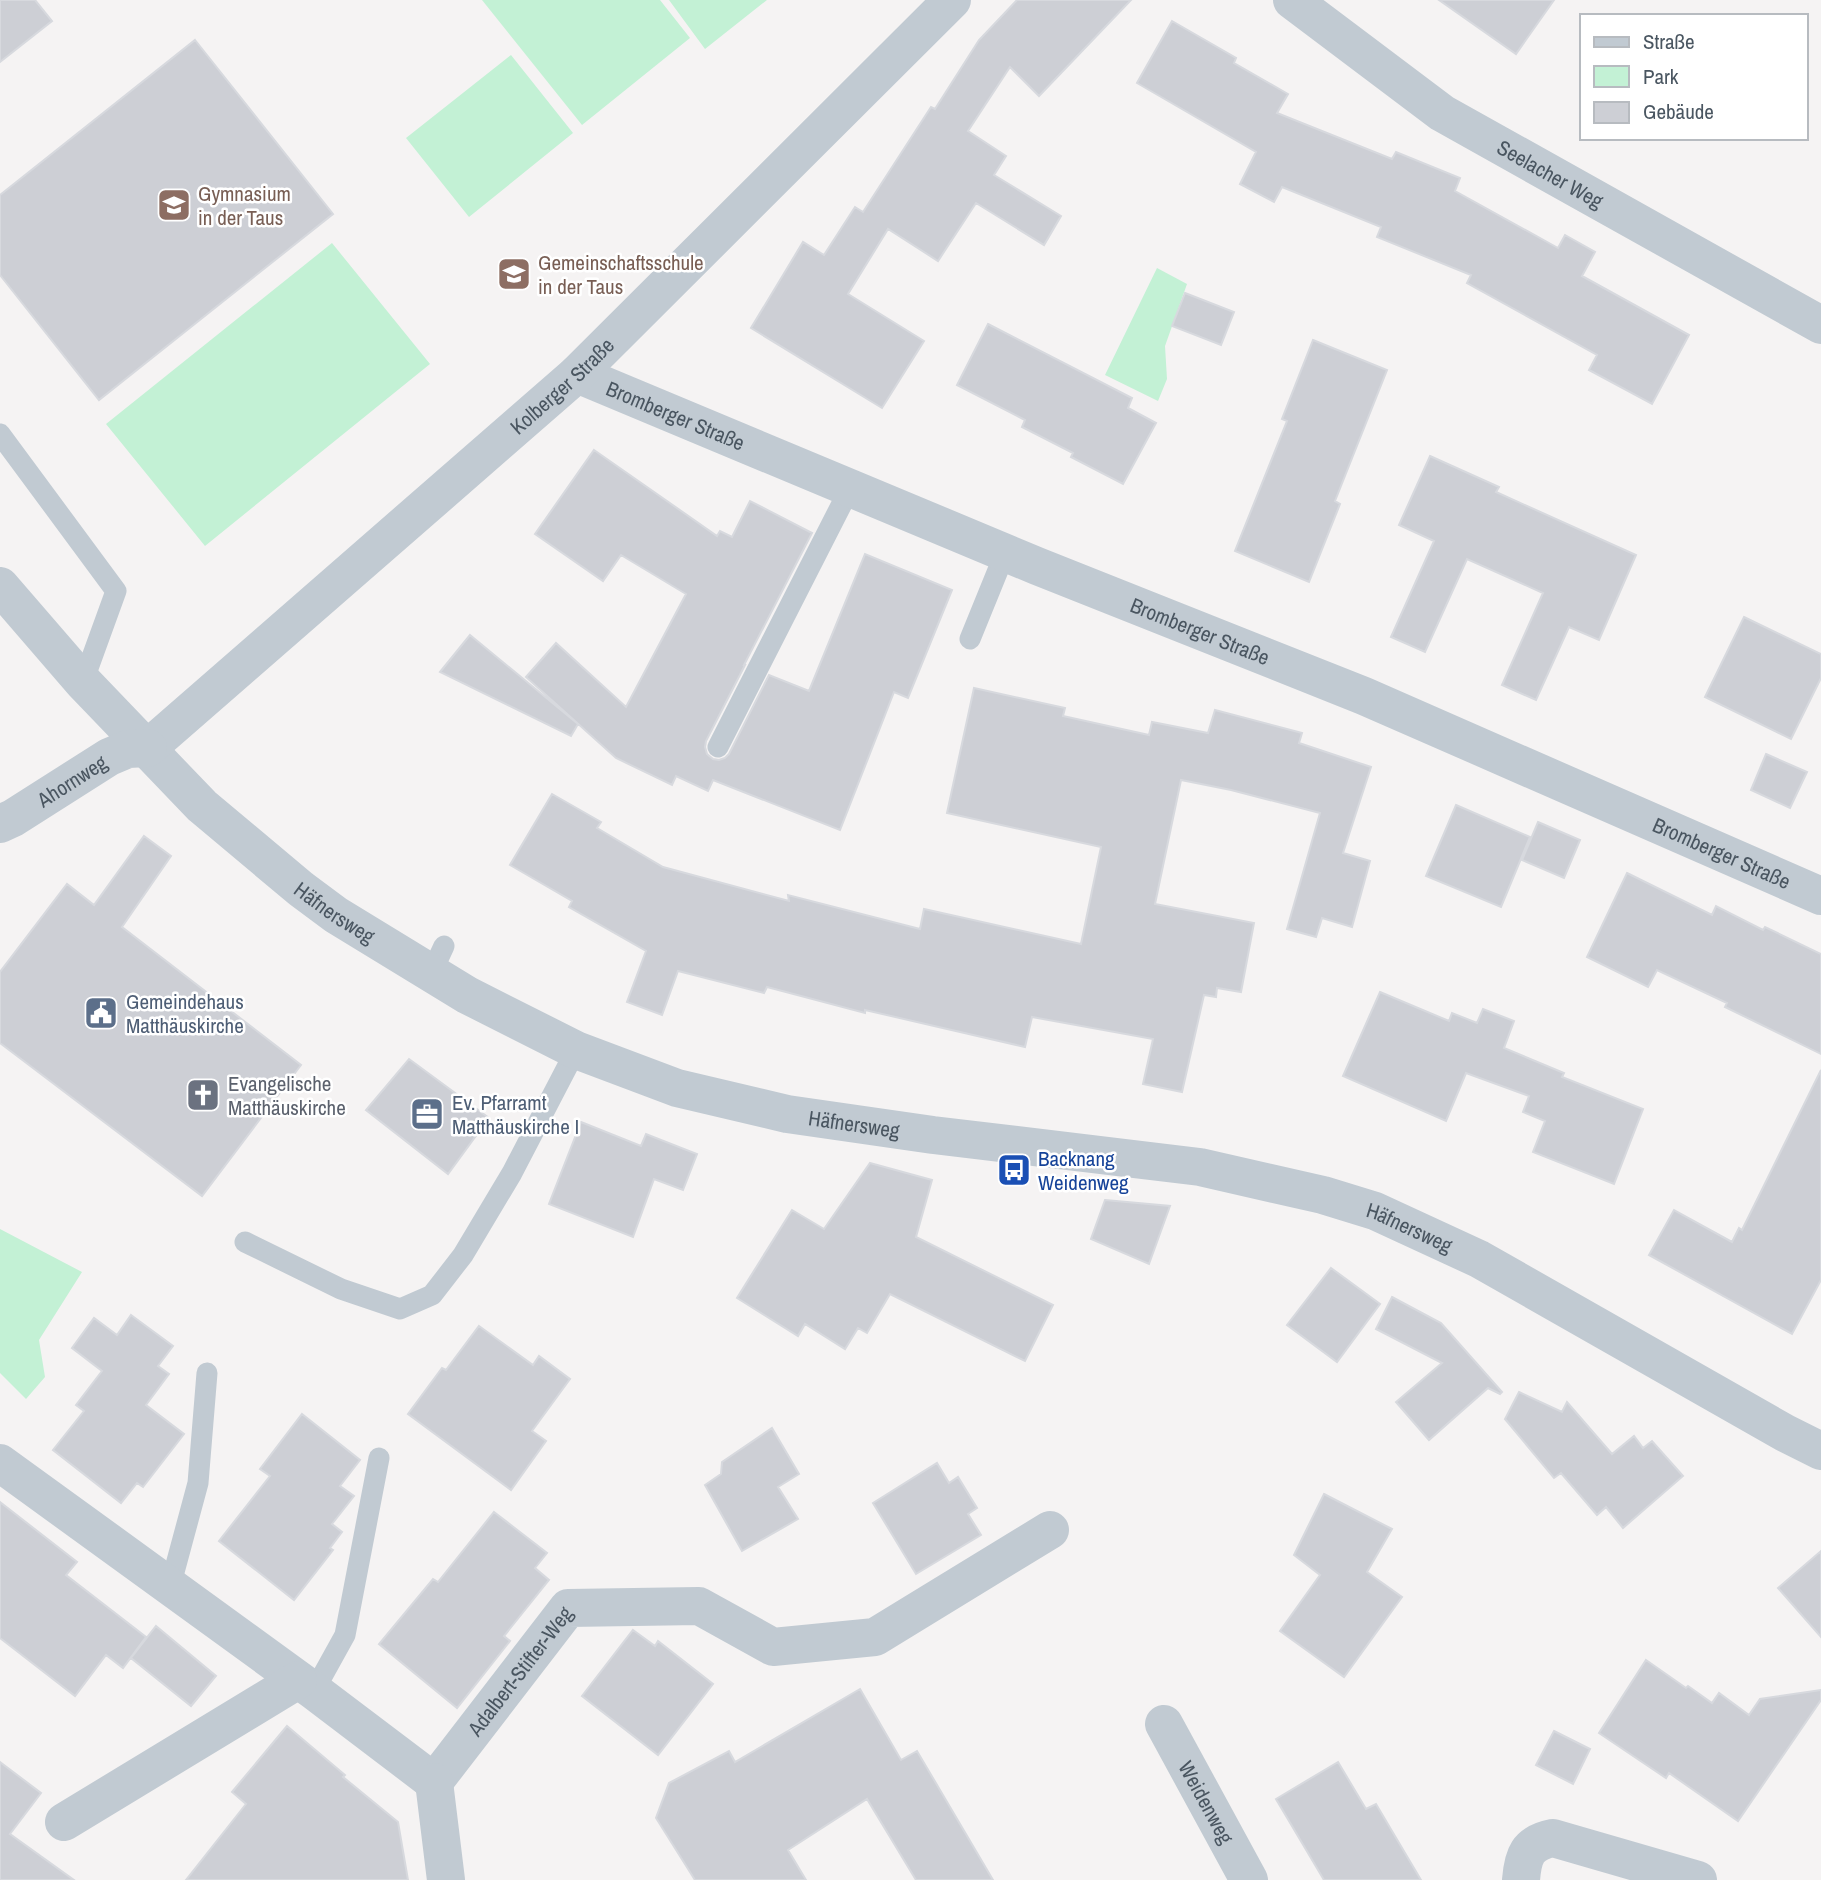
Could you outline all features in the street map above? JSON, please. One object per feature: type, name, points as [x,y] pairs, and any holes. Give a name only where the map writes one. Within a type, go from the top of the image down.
[{"type":"street","name":"Kolberger Straße","points":[[148,748],[577,374],[953,0]]},
{"type":"street","name":"Seelacher Weg","points":[[1292,0],[1442,113],[1821,325]]},
{"type":"street","name":"Bromberger Straße","points":[[577,374],[1005,553],[1364,696],[1821,896]]},
{"type":"street","name":"Häfnersweg","points":[[0,586],[83,682],[202,806],[301,889],[336,915],[438,960],[467,995],[576,1050],[677,1088],[787,1114],[933,1135],[1200,1167],[1323,1195],[1375,1211],[1479,1259],[1821,1451]]},
{"type":"street","name":"Ahornweg","points":[[0,824],[109,757],[128,749],[148,748]]},
{"type":"street","points":[[4,1456],[134,1547],[170,1587],[306,1685],[372,1723],[434,1782],[446,1880]]},
{"type":"street","name":"Adalbert-Stifter-Weg","points":[[434,1782],[568,1608],[652,1597],[699,1606],[773,1647],[874,1637],[1051,1530]]},
{"type":"street","points":[[64,1822],[306,1685]]},
{"type":"street","name":"Weidenweg","points":[[1164,1724],[1249,1880]]},
{"type":"street","points":[[1521,1880],[1522,1858],[1537,1841],[1553,1838],[1698,1880]]},
{"type":"lane","points":[[0,434],[116,592],[83,682]]},
{"type":"lane","points":[[719,747],[850,488]]},
{"type":"lane","points":[[970,639],[1005,553]]},
{"type":"lane","points":[[245,1242],[341,1289],[400,1309],[432,1294],[463,1255],[512,1173],[576,1050]]},
{"type":"lane","points":[[170,1587],[198,1483],[206,1373]]},
{"type":"lane","points":[[306,1685],[345,1635],[379,1458]]},
{"type":"green space","points":[[482,0],[660,0],[690,38],[582,125]]},
{"type":"green space","points":[[669,0],[767,0],[705,49]]},
{"type":"green space","points":[[511,55],[573,133],[469,217],[406,138]]},
{"type":"green space","points":[[332,243],[430,364],[205,546],[106,424]]},
{"type":"green space","points":[[1157,268],[1187,284],[1165,346],[1167,379],[1158,401],[1105,375]]},
{"type":"green space","points":[[0,1229],[82,1272],[39,1340],[45,1377],[26,1399],[0,1373]]},
{"type":"building","points":[[0,0],[35,0],[52,21],[0,62]]},
{"type":"building","points":[[1017,0],[1131,0],[1039,96],[1010,67],[968,131],[1006,156],[994,175],[1061,216],[1044,245],[976,203],[938,261],[888,229],[848,294],[924,341],[882,408],[751,328],[803,242],[824,255],[855,207],[863,212],[931,107],[935,109],[979,40]]},
{"type":"building","points":[[1439,0],[1554,0],[1516,54]]},
{"type":"building","points":[[1172,21],[1236,58],[1234,63],[1288,94],[1277,113],[1392,159],[1396,152],[1460,178],[1455,191],[1558,248],[1565,235],[1595,252],[1582,276],[1689,335],[1652,404],[1589,370],[1597,355],[1467,283],[1471,275],[1377,237],[1381,227],[1282,187],[1274,202],[1240,184],[1256,152],[1137,83]]},
{"type":"building","points":[[195,40],[333,214],[99,400],[0,275],[0,195]]},
{"type":"building","points":[[1185,293],[1234,312],[1221,345],[1172,326]]},
{"type":"building","points":[[988,324],[1132,398],[1128,408],[1156,423],[1123,484],[1071,457],[1073,453],[1022,427],[1025,420],[957,385]]},
{"type":"building","points":[[1313,340],[1387,370],[1335,501],[1340,504],[1309,582],[1235,551],[1287,421],[1282,419]]},
{"type":"building","points":[[594,450],[717,536],[720,531],[732,537],[750,501],[812,533],[706,741],[707,754],[713,759],[719,760],[729,754],[769,675],[809,691],[865,554],[952,590],[908,698],[894,692],[840,830],[713,780],[708,791],[676,776],[672,785],[616,758],[526,677],[556,643],[626,707],[686,594],[621,555],[603,581],[535,534]]},
{"type":"building","points":[[1430,456],[1499,487],[1496,492],[1636,555],[1599,640],[1569,627],[1536,700],[1502,685],[1543,593],[1467,559],[1425,652],[1391,637],[1434,541],[1399,525]]},
{"type":"building","points":[[1744,617],[1821,654],[1821,678],[1791,739],[1705,697]]},
{"type":"building","points":[[470,635],[578,724],[571,736],[440,672]]},
{"type":"building","points":[[974,688],[1065,708],[1063,716],[1149,735],[1152,722],[1208,733],[1215,710],[1302,733],[1299,743],[1371,767],[1343,853],[1370,861],[1352,927],[1322,918],[1316,937],[1287,929],[1320,813],[1181,780],[1155,904],[1254,923],[1241,992],[1217,988],[1216,997],[1204,995],[1182,1092],[1143,1084],[1153,1039],[1032,1017],[1025,1047],[865,1010],[865,1013],[767,987],[764,993],[678,971],[662,1015],[627,1002],[646,951],[569,907],[572,901],[510,865],[552,794],[601,822],[597,828],[663,867],[789,901],[788,895],[920,929],[924,909],[1081,944],[1101,847],[947,813]]},
{"type":"building","points":[[1766,754],[1807,772],[1790,808],[1751,790]]},
{"type":"building","points":[[1456,805],[1530,837],[1501,907],[1426,876]]},
{"type":"building","points":[[1538,822],[1580,840],[1564,878],[1522,860]]},
{"type":"building","points":[[144,836],[171,856],[122,927],[301,1065],[202,1196],[0,1043],[0,972],[67,884],[94,905]]},
{"type":"building","points":[[1627,873],[1712,915],[1716,906],[1763,930],[1765,927],[1821,954],[1821,1054],[1725,1007],[1727,1003],[1657,970],[1648,987],[1587,957]]},
{"type":"building","points":[[1380,992],[1449,1021],[1452,1013],[1477,1023],[1483,1009],[1514,1021],[1504,1048],[1564,1073],[1562,1077],[1643,1109],[1614,1184],[1533,1152],[1545,1121],[1523,1112],[1529,1096],[1466,1073],[1446,1121],[1343,1076]]},
{"type":"building","name":"Ev. Pfarramt Matthäuskirche I","points":[[409,1059],[489,1118],[448,1174],[366,1110]]},
{"type":"building","points":[[1821,1070],[1821,1280],[1792,1334],[1649,1255],[1674,1210],[1732,1242],[1739,1228],[1742,1230]]},
{"type":"building","points":[[581,1122],[641,1146],[646,1134],[697,1154],[683,1190],[654,1179],[633,1237],[549,1204]]},
{"type":"building","points":[[870,1163],[932,1180],[916,1237],[1053,1305],[1025,1361],[890,1294],[867,1333],[858,1328],[845,1349],[805,1324],[798,1336],[737,1298],[792,1210],[824,1229]]},
{"type":"building","points":[[1105,1200],[1170,1206],[1149,1264],[1091,1239]]},
{"type":"building","points":[[1331,1268],[1380,1304],[1337,1362],[1287,1325]]},
{"type":"building","points":[[1392,1297],[1441,1323],[1502,1392],[1500,1394],[1488,1388],[1429,1440],[1396,1402],[1442,1363],[1376,1329]]},
{"type":"building","points":[[131,1315],[173,1346],[158,1366],[169,1374],[146,1405],[184,1434],[143,1487],[137,1483],[121,1503],[53,1450],[84,1411],[76,1405],[102,1371],[72,1348],[94,1318],[117,1335]]},
{"type":"building","points":[[479,1326],[533,1365],[539,1356],[570,1379],[532,1431],[546,1441],[511,1490],[408,1414],[442,1368],[446,1370]]},
{"type":"building","points":[[1519,1392],[1562,1412],[1567,1402],[1612,1454],[1634,1436],[1643,1448],[1652,1441],[1683,1476],[1623,1528],[1606,1507],[1597,1515],[1561,1473],[1554,1478],[1505,1419]]},
{"type":"building","points":[[302,1414],[360,1460],[340,1486],[354,1496],[332,1524],[342,1532],[330,1548],[333,1550],[294,1600],[219,1541],[270,1476],[260,1469]]},
{"type":"building","points":[[772,1428],[799,1474],[778,1487],[798,1519],[742,1551],[705,1485],[721,1474],[722,1462]]},
{"type":"building","points":[[937,1463],[949,1483],[958,1477],[977,1508],[968,1514],[981,1535],[916,1574],[873,1503]]},
{"type":"building","points":[[1324,1494],[1392,1529],[1367,1572],[1402,1597],[1344,1677],[1280,1631],[1320,1575],[1294,1555]]},
{"type":"building","points":[[0,1502],[77,1562],[66,1575],[146,1637],[123,1668],[106,1655],[75,1696],[0,1638]]},
{"type":"building","points":[[494,1512],[547,1553],[535,1568],[549,1580],[504,1636],[510,1641],[457,1708],[379,1644],[433,1579],[438,1582]]},
{"type":"building","points":[[1821,1551],[1821,1637],[1778,1588]]},
{"type":"building","points":[[156,1626],[216,1676],[191,1706],[131,1658]]},
{"type":"building","points":[[633,1630],[655,1646],[658,1641],[713,1684],[658,1755],[582,1696]]},
{"type":"building","points":[[1646,1660],[1712,1703],[1719,1693],[1749,1715],[1760,1699],[1821,1690],[1821,1700],[1738,1821],[1669,1773],[1666,1778],[1599,1733]]},
{"type":"building","points":[[860,1689],[901,1760],[917,1751],[993,1880],[916,1880],[867,1799],[788,1850],[806,1880],[695,1880],[656,1818],[669,1783],[729,1751],[735,1762]]},
{"type":"building","points":[[287,1726],[398,1822],[408,1880],[186,1880],[246,1804],[232,1792]]},
{"type":"building","points":[[1554,1731],[1590,1749],[1573,1784],[1536,1765]]},
{"type":"building","points":[[0,1762],[41,1793],[10,1834],[74,1880],[0,1880]]},
{"type":"building","points":[[1338,1762],[1366,1809],[1376,1804],[1421,1880],[1324,1880],[1276,1799]]},
{"type":"place","name":"Gymnasium in der Taus","points":[[174,205]]},
{"type":"place","name":"Gemeinschaftsschule in der Taus","points":[[514,274]]},
{"type":"place","name":"Gemeindehaus Matthäuskirche","points":[[101,1013]]},
{"type":"place","name":"Evangelische Matthäuskirche","points":[[203,1095]]},
{"type":"place","name":"Ev. Pfarramt Matthäuskirche I","points":[[427,1114]]},
{"type":"place","name":"Backnang Weidenweg","points":[[1014,1170]]}]
